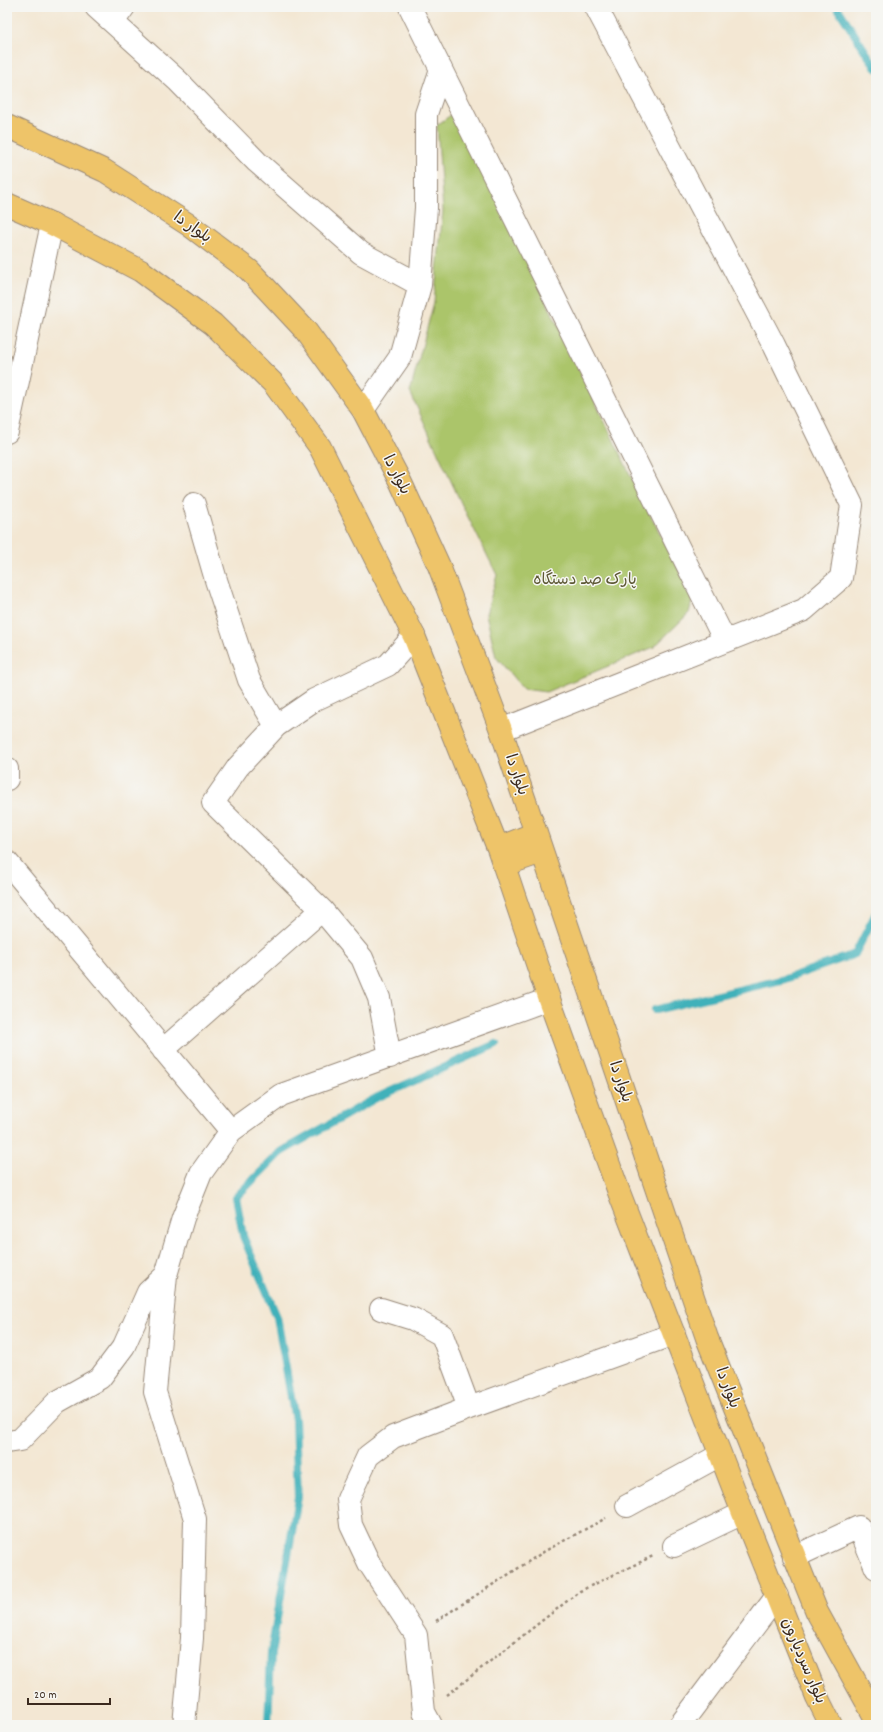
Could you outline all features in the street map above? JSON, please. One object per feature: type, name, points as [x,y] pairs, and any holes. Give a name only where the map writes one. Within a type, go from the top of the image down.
[{"type":"main road","name":"بلوار دا","points":[[7,126],[105,171],[189,225],[249,270],[306,331],[363,410],[401,483],[439,566],[501,730],[707,1338],[805,1585]]},
{"type":"main road","name":"بلوار دا","points":[[7,204],[52,224],[142,270],[213,324],[274,384],[320,447],[414,636],[501,857],[549,999],[620,1195],[743,1514],[777,1596]]},
{"type":"main road","points":[[501,857],[539,842]]},
{"type":"main road","points":[[777,1596],[776,1587],[785,1576],[789,1575],[799,1577],[805,1585]]},
{"type":"main road","name":"بلوار سردیارون","points":[[805,1585],[817,1612],[876,1719]]},
{"type":"main road","name":"بلوار سردیارون","points":[[777,1596],[817,1697],[831,1725]]},
{"type":"street","points":[[96,7],[118,15],[178,81],[257,162],[361,253],[420,285]]},
{"type":"street","points":[[410,7],[725,641]]},
{"type":"street","points":[[501,730],[804,610],[841,578],[852,506],[774,345],[596,7]]},
{"type":"street","points":[[363,410],[400,357],[420,285],[426,208],[426,114],[441,69]]},
{"type":"street","points":[[7,432],[52,224]]},
{"type":"street","points":[[194,504],[216,580],[249,680],[276,726]]},
{"type":"street","points":[[390,1057],[379,998],[362,958],[322,910],[213,803],[238,766],[276,726],[314,700],[388,665],[414,636]]},
{"type":"street","points":[[7,769],[7,779]]},
{"type":"street","points":[[7,862],[231,1131]]},
{"type":"street","points":[[164,1050],[322,910]]},
{"type":"street","points":[[184,1725],[192,1638],[195,1519],[155,1392],[166,1275],[183,1218],[201,1173],[231,1131],[282,1095],[549,999]]},
{"type":"street","points":[[7,1442],[20,1440],[57,1402],[100,1378],[124,1346],[148,1292],[166,1275]]},
{"type":"street","points":[[381,1309],[413,1319],[442,1335],[469,1408]]},
{"type":"street","points":[[428,1718],[416,1634],[369,1563],[351,1524],[348,1499],[368,1456],[393,1437],[674,1334]]},
{"type":"street","points":[[627,1506],[720,1455]]},
{"type":"street","points":[[674,1546],[743,1514]]},
{"type":"street","points":[[794,1557],[859,1527],[876,1568]]},
{"type":"street","points":[[680,1725],[777,1596]]},
{"type":"path","points":[[416,1634],[545,1551],[627,1506]]},
{"type":"path","points":[[428,1718],[580,1591],[674,1546]]},
{"type":"green space","name":"پارک صد دستگاه","points":[[455,112],[642,499],[693,597],[689,613],[654,647],[546,692],[523,689],[496,657],[486,614],[497,575],[462,505],[410,392],[434,302],[443,210],[437,125]]},
{"type":"waterway","points":[[837,7],[876,68]]},
{"type":"waterway","points":[[655,1010],[785,979],[855,954],[876,913]]},
{"type":"waterway","points":[[268,1725],[271,1653],[298,1497],[295,1420],[277,1317],[243,1236],[236,1197],[281,1152],[376,1098],[496,1044]]}]
